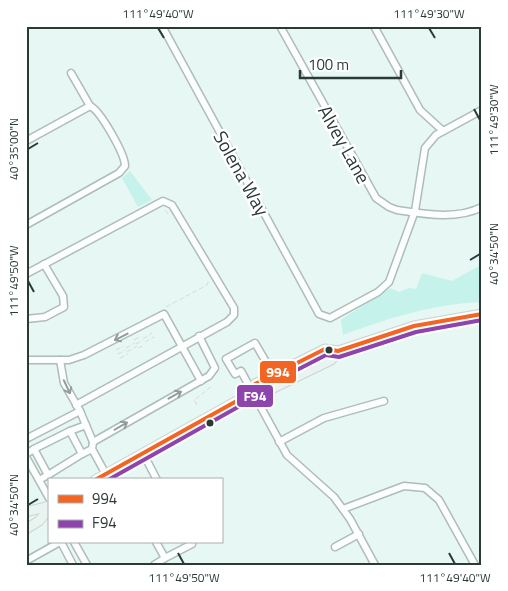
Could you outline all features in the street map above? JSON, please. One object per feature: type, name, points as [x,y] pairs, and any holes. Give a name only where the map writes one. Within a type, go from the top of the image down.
[{"type":"main road","points":[[108,477],[143,453],[251,392],[255,384],[325,349],[338,351],[414,326],[448,318],[482,314]]},
{"type":"main road","points":[[251,392],[261,394],[331,360],[338,351]]},
{"type":"main road","points":[[26,512],[48,507]]},
{"type":"main road","points":[[26,529],[39,521],[48,508]]},
{"type":"street","name":"Solena Way","points":[[162,26],[319,314],[325,318],[330,318],[378,292],[389,282],[415,211]]},
{"type":"street","name":"Alvey Lane","points":[[280,26],[371,192],[389,207],[415,211],[462,215],[482,207]]},
{"type":"street","points":[[374,26],[420,110],[443,131]]},
{"type":"street","points":[[26,225],[120,173],[125,166],[125,161],[99,112],[90,106],[71,73]]},
{"type":"street","points":[[26,141],[90,106]]},
{"type":"street","points":[[415,211],[425,148],[430,141],[443,131],[482,110]]},
{"type":"street","points":[[26,274],[163,201],[172,205],[234,308],[234,315],[227,322],[199,336],[26,439]]},
{"type":"street","points":[[26,319],[45,318],[64,307],[63,296],[44,264]]},
{"type":"street","points":[[26,360],[60,360],[84,355],[164,314],[201,381]]},
{"type":"street","points":[[39,480],[209,376],[215,368],[199,336]]},
{"type":"street","points":[[273,374],[255,343],[226,359],[235,374],[240,371],[279,442],[298,467],[323,487],[343,509],[376,565]]},
{"type":"street","points":[[60,360],[64,383],[86,425],[92,446],[108,477]]},
{"type":"street","points":[[279,442],[324,418],[384,401]]},
{"type":"street","points":[[48,496],[26,455],[70,431],[86,425]]},
{"type":"street","points":[[70,431],[82,454]]},
{"type":"street","points":[[34,450],[48,474]]},
{"type":"street","points":[[143,453],[156,478]]},
{"type":"street","points":[[343,509],[404,486],[425,488],[439,500],[475,565]]},
{"type":"street","points":[[335,546],[358,534]]},
{"type":"street","points":[[26,561],[56,544]]},
{"type":"street","points":[[61,544],[73,565]]},
{"type":"street","points":[[75,544],[87,565]]},
{"type":"street","points":[[157,544],[165,558]]},
{"type":"street","points":[[154,565],[192,544]]},
{"type":"path","points":[[165,210],[168,215],[172,214]]},
{"type":"path","points":[[166,307],[207,285],[209,280]]},
{"type":"path","points":[[118,354],[152,333]]},
{"type":"path","points":[[120,358],[126,350],[143,340],[154,337]]},
{"type":"path","points":[[136,344],[143,340]]},
{"type":"path","points":[[116,350],[126,350]]},
{"type":"path","points":[[197,405],[194,400],[211,387]]},
{"type":"green space","points":[[130,171],[152,200],[138,207],[122,178]]},
{"type":"green space","points":[[479,266],[482,270],[482,302],[464,303],[411,313],[343,335],[341,320],[390,288],[399,292],[409,288],[416,289],[422,273],[452,281]]},
{"type":"transit line","name":"994","points":[[99,478],[251,393],[255,384],[325,349],[338,351],[414,326],[482,314]]},
{"type":"transit line","name":"F94","points":[[112,478],[254,398],[260,389],[326,355],[339,357],[416,332],[482,320]]}]
